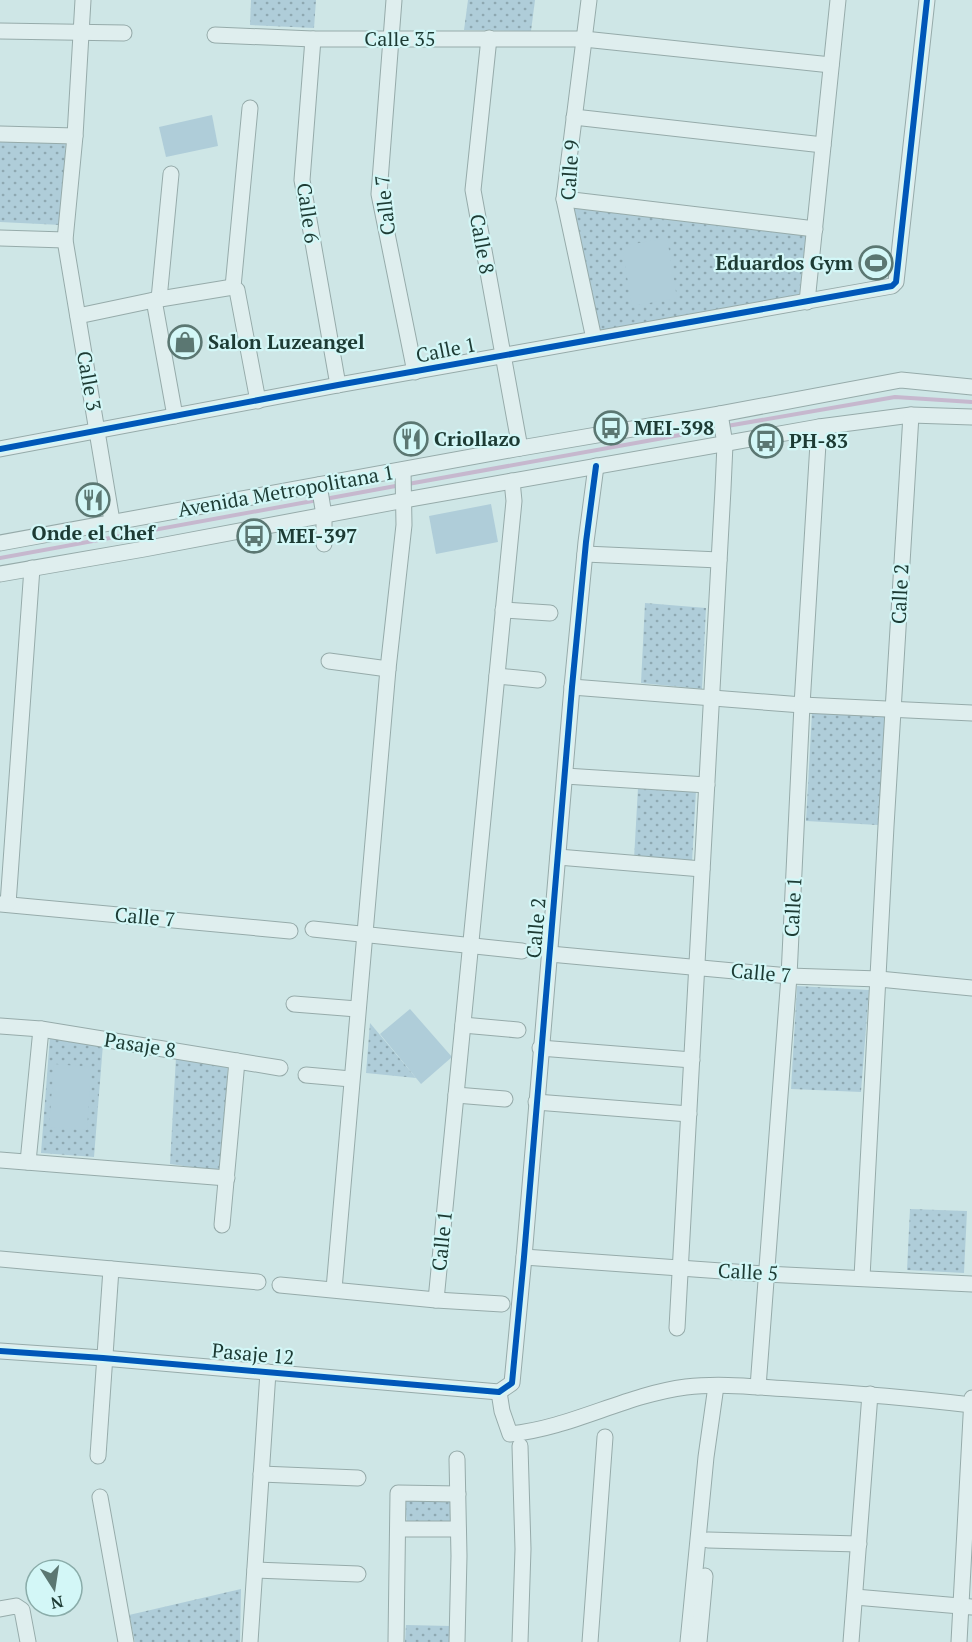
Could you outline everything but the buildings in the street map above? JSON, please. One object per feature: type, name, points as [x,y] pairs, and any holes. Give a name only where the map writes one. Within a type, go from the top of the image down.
[{"type":"street","name":"Calle 3","points":[[83,0],[75,136],[65,240],[112,521]]},
{"type":"street","name":"Calle 7","points":[[394,0],[379,194],[415,372]]},
{"type":"street","name":"Calle 9","points":[[589,0],[564,198],[594,339]]},
{"type":"street","points":[[807,302],[837,0]]},
{"type":"street","name":"Calle 1","points":[[0,448],[892,286],[896,282],[927,0]]},
{"type":"street","points":[[0,31],[124,33]]},
{"type":"street","name":"Calle 35","points":[[215,35],[313,39],[584,39],[831,65]]},
{"type":"street","name":"Calle 8","points":[[489,38],[473,190],[520,448]]},
{"type":"street","name":"Calle 6","points":[[313,39],[302,180],[338,386]]},
{"type":"street","points":[[250,108],[233,286],[237,290],[258,401]]},
{"type":"street","points":[[574,117],[823,145]]},
{"type":"street","points":[[0,135],[75,136]]},
{"type":"street","points":[[171,174],[157,300],[175,416]]},
{"type":"street","points":[[564,198],[815,229]]},
{"type":"street","points":[[0,238],[65,240]]},
{"type":"street","points":[[78,316],[233,286]]},
{"type":"street","name":"Avenida Metropolitana 1","points":[[0,543],[112,521],[403,473],[520,448],[720,418],[901,380],[972,387]]},
{"type":"street","name":"Avenida Metropolitana 1","points":[[0,574],[323,511],[512,481],[724,441],[911,415],[972,417]]},
{"type":"street","name":"Calle 2","points":[[862,1277],[911,415]]},
{"type":"street","points":[[677,1328],[719,560],[724,441],[720,418]]},
{"type":"street","name":"Calle 1","points":[[758,1387],[789,976],[802,705],[819,427]]},
{"type":"street","name":"Calle 2","points":[[501,1391],[512,1383],[572,687],[596,466]]},
{"type":"street","points":[[334,1288],[357,1009],[405,497],[403,473]]},
{"type":"street","name":"Calle 1","points":[[436,1300],[514,501],[512,481]]},
{"type":"street","points":[[320,488],[324,544]]},
{"type":"street","points":[[585,554],[719,560]]},
{"type":"street","points":[[4,904],[32,568]]},
{"type":"street","points":[[503,610],[550,613]]},
{"type":"street","points":[[329,661],[388,669]]},
{"type":"street","points":[[497,676],[538,680]]},
{"type":"street","points":[[572,687],[802,705],[972,713]]},
{"type":"street","points":[[565,776],[707,785]]},
{"type":"street","points":[[558,857],[702,869]]},
{"type":"street","name":"Calle 7","points":[[4,904],[290,931]]},
{"type":"street","points":[[313,929],[522,951]]},
{"type":"street","name":"Calle 7","points":[[550,954],[789,976],[879,979],[972,988]]},
{"type":"street","points":[[294,1004],[357,1009]]},
{"type":"street","points":[[464,1025],[518,1030]]},
{"type":"street","name":"Pasaje 8","points":[[0,1026],[41,1029],[280,1068]]},
{"type":"street","points":[[28,1162],[41,1029]]},
{"type":"street","points":[[540,1048],[692,1060]]},
{"type":"street","points":[[222,1225],[237,1061]]},
{"type":"street","points":[[306,1075],[351,1079]]},
{"type":"street","points":[[456,1095],[505,1099]]},
{"type":"street","points":[[536,1102],[689,1114]]},
{"type":"street","points":[[0,1160],[226,1178]]},
{"type":"street","name":"Calle 5","points":[[524,1257],[765,1274],[972,1284]]},
{"type":"street","points":[[0,1259],[258,1282]]},
{"type":"street","points":[[98,1456],[103,1358],[111,1269]]},
{"type":"street","points":[[280,1285],[502,1304]]},
{"type":"street","name":"Pasaje 12","points":[[0,1351],[501,1391]]},
{"type":"street","points":[[250,1642],[268,1372]]},
{"type":"street","points":[[688,1642],[706,1457],[716,1386]]},
{"type":"street","points":[[501,1391],[502,1411],[510,1434],[529,1432],[662,1391],[688,1387],[758,1387],[870,1394],[972,1405]]},
{"type":"street","points":[[851,1642],[870,1394]]},
{"type":"street","points":[[959,1642],[967,1607],[972,1398]]},
{"type":"street","points":[[590,1642],[605,1437]]},
{"type":"street","points":[[520,1446],[523,1549],[520,1642]]},
{"type":"street","points":[[457,1459],[459,1529],[457,1642]]},
{"type":"street","points":[[261,1474],[358,1478]]},
{"type":"street","points":[[699,1642],[713,1486]]},
{"type":"street","points":[[396,1642],[398,1493],[458,1494]]},
{"type":"street","points":[[100,1497],[126,1642]]},
{"type":"street","points":[[398,1529],[459,1529]]},
{"type":"street","points":[[708,1540],[859,1544]]},
{"type":"street","points":[[255,1570],[358,1574]]},
{"type":"street","points":[[855,1597],[967,1607]]},
{"type":"street","points":[[0,1609],[16,1606],[22,1610],[28,1642]]},
{"type":"shaded area","points":[[251,0],[316,0],[314,28],[250,25]]},
{"type":"shaded area","points":[[468,0],[535,0],[531,31],[464,30]]},
{"type":"shaded area","points":[[212,115],[218,146],[166,157],[159,127]]},
{"type":"shaded area","points":[[0,137],[66,139],[61,225],[0,222]]},
{"type":"shaded area","points":[[573,208],[806,233],[799,299],[596,331]]},
{"type":"shaded area","points":[[667,238],[677,298],[632,306],[622,246]]},
{"type":"shaded area","points":[[491,504],[498,542],[436,554],[429,516]]},
{"type":"shaded area","points":[[645,603],[706,608],[702,689],[641,683]]},
{"type":"shaded area","points":[[812,712],[887,716],[878,825],[806,821]]},
{"type":"shaded area","points":[[638,788],[696,791],[692,862],[634,859]]},
{"type":"shaded area","points":[[797,986],[869,990],[861,1092],[791,1089]]},
{"type":"shaded area","points":[[410,1009],[452,1057],[421,1084],[380,1034]]},
{"type":"shaded area","points":[[370,1023],[416,1078],[366,1073]]},
{"type":"shaded area","points":[[50,1036],[103,1044],[94,1157],[41,1153]]},
{"type":"shaded area","points":[[176,1057],[228,1066],[221,1171],[170,1164]]},
{"type":"shaded area","points":[[54,1064],[91,1067],[87,1130],[49,1127]]},
{"type":"shaded area","points":[[910,1209],[967,1211],[964,1273],[907,1270]]},
{"type":"shaded area","points":[[404,1497],[454,1497],[454,1524],[407,1523]]},
{"type":"shaded area","points":[[241,1589],[240,1642],[135,1642],[129,1615]]},
{"type":"shaded area","points":[[406,1625],[451,1626],[451,1642],[405,1642]]},
{"type":"waterway","points":[[727,426],[895,397],[972,402]]},
{"type":"waterway","points":[[408,484],[719,428]]},
{"type":"waterway","points":[[325,499],[401,485]]},
{"type":"waterway","points":[[0,558],[318,500]]},
{"type":"cycle path","points":[[0,449],[338,385],[892,286],[896,282],[927,0]]},
{"type":"cycle path","points":[[0,1351],[499,1392],[512,1383],[572,687],[596,466]]},
{"type":"place","name":"Eduardos Gym","points":[[876,263]]},
{"type":"place","name":"Salon Luzeangel","points":[[185,342]]},
{"type":"place","name":"MEI-398","points":[[611,428]]},
{"type":"place","name":"Criollazo","points":[[411,439]]},
{"type":"place","name":"PH-83","points":[[766,441]]},
{"type":"place","name":"Onde el Chef","points":[[93,500]]},
{"type":"place","name":"MEI-397","points":[[254,536]]}]
